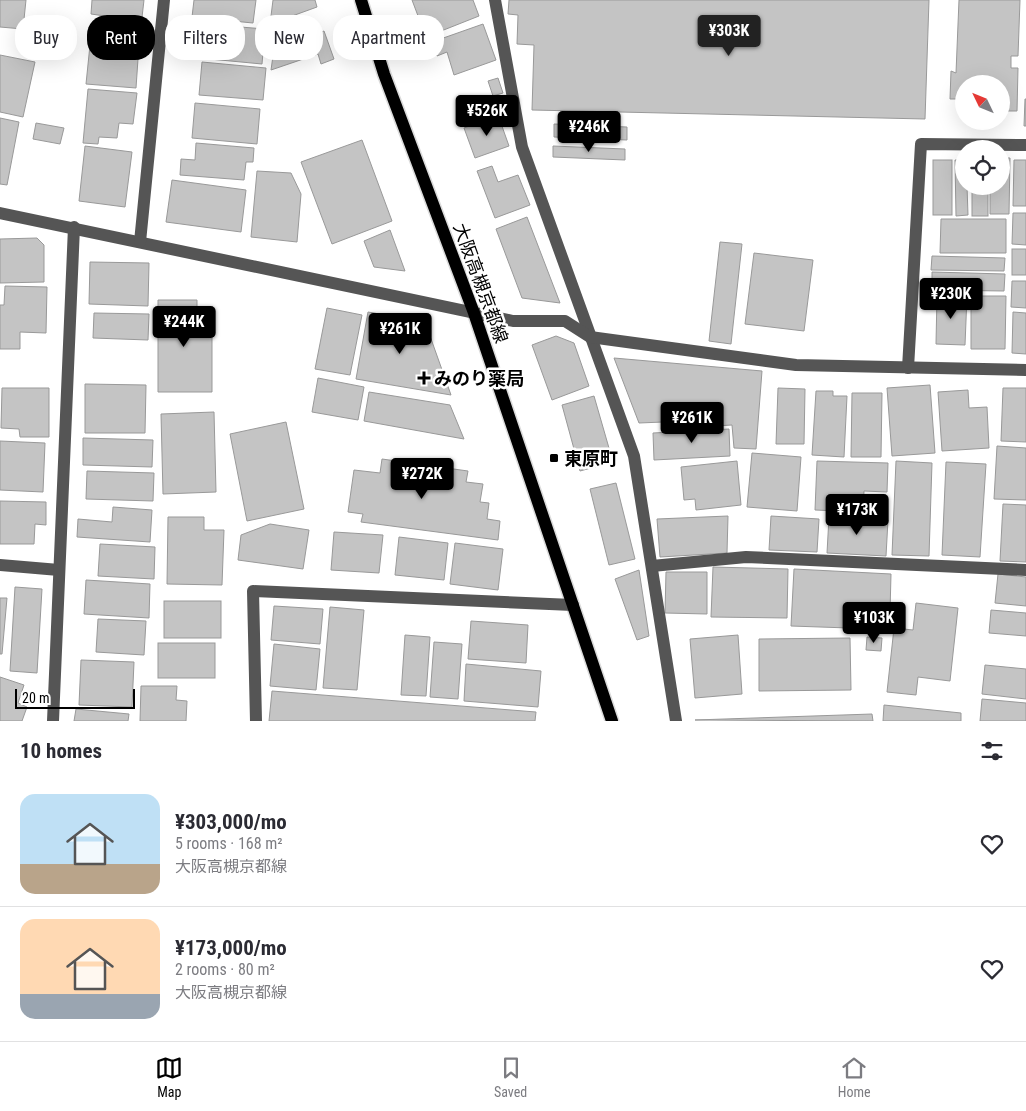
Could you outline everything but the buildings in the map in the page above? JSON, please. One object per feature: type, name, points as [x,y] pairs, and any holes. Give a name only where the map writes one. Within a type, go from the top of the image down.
[{"type":"main road","name":"大阪高槻京都線","points":[[361,0],[384,74],[474,313],[612,721]]},
{"type":"street","points":[[140,242],[164,0]]},
{"type":"street","points":[[495,0],[522,147],[634,456],[676,721]]},
{"type":"street","points":[[908,368],[921,144],[1026,145]]},
{"type":"street","points":[[0,212],[513,321],[564,321],[590,337],[796,365],[1026,370]]},
{"type":"street","points":[[53,721],[74,227]]},
{"type":"street","points":[[652,566],[746,557],[1026,570]]},
{"type":"street","points":[[0,565],[59,570]]},
{"type":"street","points":[[256,721],[253,591],[573,605]]},
{"type":"place","name":"みのり薬局","points":[[424,378]]},
{"type":"place","name":"東原町","points":[[554,458]]}]
